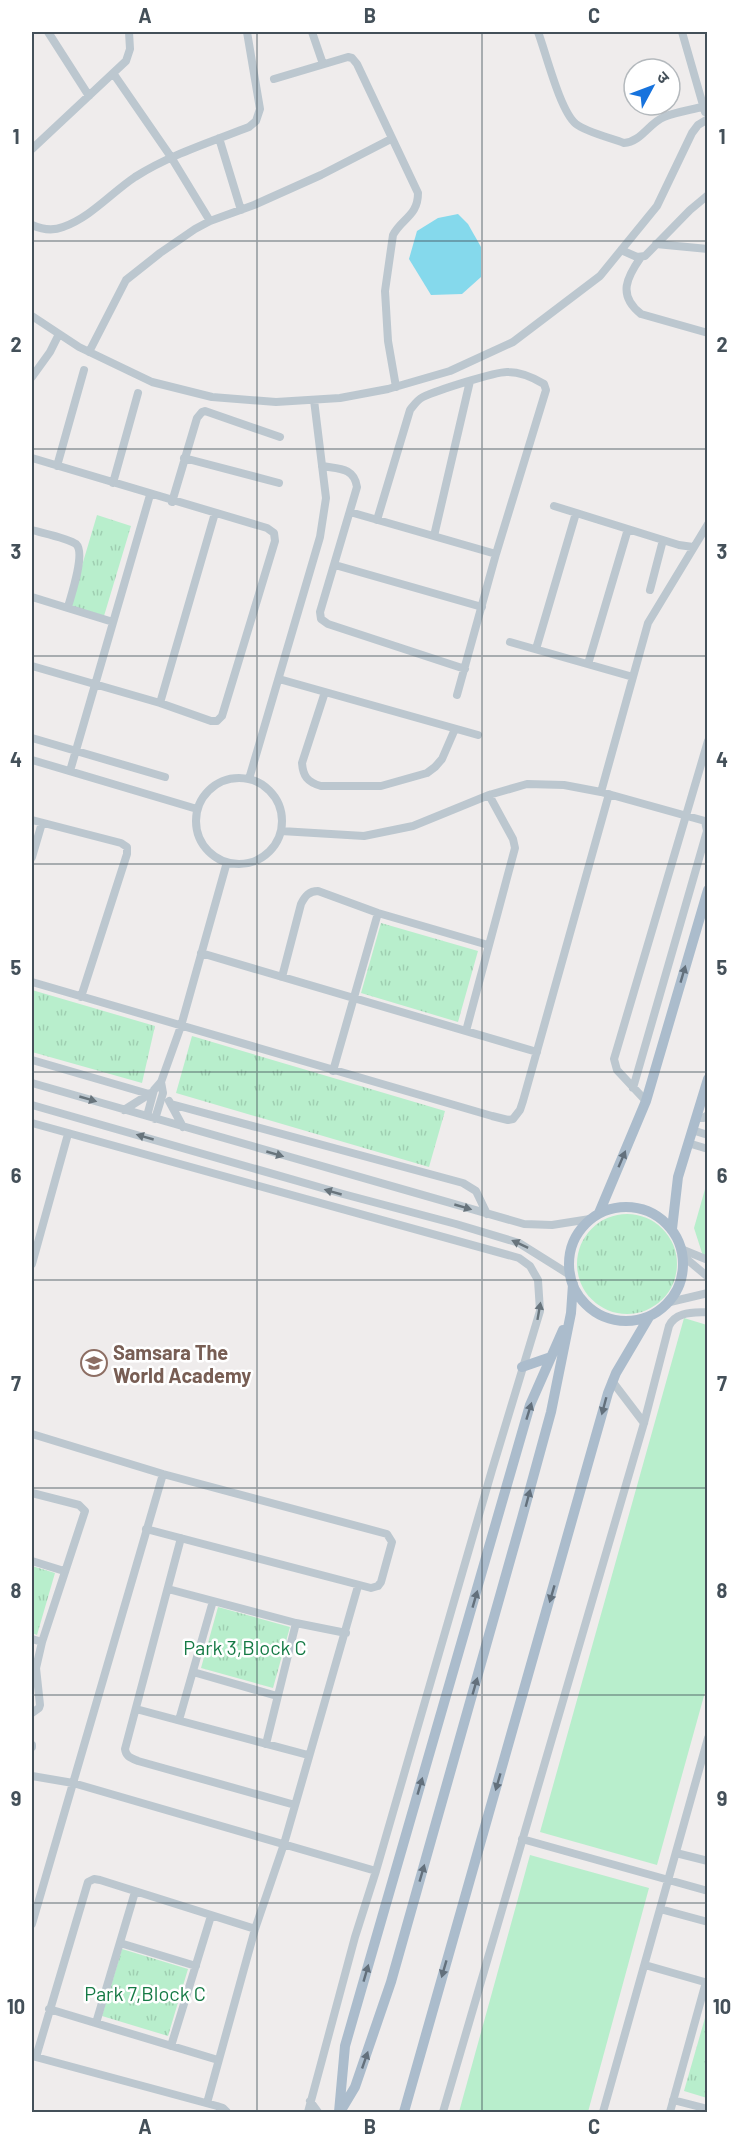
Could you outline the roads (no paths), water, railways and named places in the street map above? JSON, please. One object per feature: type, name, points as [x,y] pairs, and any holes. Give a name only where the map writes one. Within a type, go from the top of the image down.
[{"type":"main road","points":[[595,1216],[646,1101],[708,890]]},
{"type":"main road","points":[[672,1230],[678,1177],[692,1130],[702,1117],[708,1078]]},
{"type":"main road","points":[[340,2112],[355,2087],[391,1982],[549,1422],[571,1312],[570,1252],[573,1243],[581,1228],[595,1216],[628,1206],[649,1211],[662,1219],[672,1230],[682,1253],[682,1277],[670,1302],[649,1317],[638,1320],[619,1321],[604,1316],[583,1301],[572,1279]]},
{"type":"main road","points":[[340,2112],[345,2046],[348,2035],[530,1405],[571,1312]]},
{"type":"main road","points":[[404,2112],[612,1382],[649,1317]]},
{"type":"main road","points":[[522,1367],[551,1357]]},
{"type":"street","points":[[48,32],[88,96]]},
{"type":"street","points":[[32,149],[126,61],[129,32]]},
{"type":"street","points":[[32,225],[40,228],[62,228],[92,212],[135,178],[171,157],[249,127],[259,116],[260,109],[247,32]]},
{"type":"street","points":[[312,32],[323,64]]},
{"type":"street","points":[[538,32],[561,99],[577,125],[624,143],[632,142],[666,116],[702,107]]},
{"type":"street","points":[[32,316],[89,352],[152,382],[212,397],[276,402],[340,398],[396,387],[450,371],[513,342],[600,276],[657,206],[692,133],[708,118],[702,107],[682,32]]},
{"type":"street","points":[[274,79],[348,57],[352,58],[357,64],[418,193],[415,210],[393,235],[385,291],[388,341],[396,387]]},
{"type":"street","points":[[113,73],[171,157],[210,221]]},
{"type":"street","points":[[219,138],[241,210]]},
{"type":"street","points":[[89,352],[119,291],[132,273],[210,221],[321,175],[391,139]]},
{"type":"street","points":[[708,195],[645,256],[641,257],[627,281],[626,288],[635,309],[641,314],[708,333]]},
{"type":"street","points":[[656,244],[708,249]]},
{"type":"street","points":[[621,250],[641,257]]},
{"type":"street","points":[[32,377],[50,352],[59,334]]},
{"type":"street","points":[[57,466],[84,370]]},
{"type":"street","points":[[377,520],[410,410],[416,402],[470,381],[507,372],[535,379],[544,384],[546,390],[457,695]]},
{"type":"street","points":[[434,536],[470,381]]},
{"type":"street","points":[[113,483],[138,393]]},
{"type":"street","points":[[249,778],[320,537],[326,498],[314,400]]},
{"type":"street","points":[[172,502],[197,418],[202,412],[280,437]]},
{"type":"street","points":[[32,458],[172,502],[267,528],[274,533],[275,541],[222,716],[217,721],[211,722],[160,703],[32,666]]},
{"type":"street","points":[[184,458],[279,483]]},
{"type":"street","points":[[322,465],[351,473],[356,478],[357,487],[320,612],[321,619],[328,624],[465,669]]},
{"type":"street","points":[[70,771],[150,495]]},
{"type":"street","points":[[554,506],[693,547]]},
{"type":"street","points":[[350,512],[496,555]]},
{"type":"street","points":[[160,703],[215,513]]},
{"type":"street","points":[[536,650],[576,513]]},
{"type":"street","points":[[32,982],[333,1071],[508,1120],[513,1119],[520,1110],[537,1052],[648,623],[708,524]]},
{"type":"street","points":[[588,664],[628,529]]},
{"type":"street","points":[[32,530],[75,543],[80,549],[80,558],[68,607]]},
{"type":"street","points":[[650,590],[663,540]]},
{"type":"street","points":[[335,565],[482,608]]},
{"type":"street","points":[[32,597],[113,622]]},
{"type":"street","points":[[510,642],[633,677]]},
{"type":"street","points":[[279,679],[478,735]]},
{"type":"street","points":[[325,692],[302,763],[303,775],[311,783],[321,786],[381,786],[427,772],[442,759],[455,729]]},
{"type":"street","points":[[32,738],[165,777]]},
{"type":"street","points":[[646,1101],[617,1070],[614,1059],[708,741]]},
{"type":"street","points":[[32,760],[197,809]]},
{"type":"street","points":[[236,777],[249,778],[272,793],[280,811],[281,831],[271,849],[254,861],[241,864],[227,862],[205,848],[198,836],[195,823],[197,809],[202,797],[211,787],[223,780],[236,777]]},
{"type":"street","points":[[281,831],[364,836],[413,826],[489,795],[527,784],[564,784],[705,821],[707,831],[633,1088]]},
{"type":"street","points":[[466,1031],[515,844],[489,795]]},
{"type":"street","points":[[32,820],[122,843],[127,847],[127,854],[81,997]]},
{"type":"street","points":[[32,857],[42,823]]},
{"type":"street","points":[[151,1118],[155,1093],[181,1026],[227,862]]},
{"type":"street","points":[[282,977],[302,904],[308,894],[318,891],[378,913],[488,945]]},
{"type":"street","points":[[333,1071],[378,913]]},
{"type":"street","points":[[201,953],[537,1052]]},
{"type":"street","points":[[32,1060],[155,1093],[171,1104],[463,1183],[476,1191],[487,1214]]},
{"type":"street","points":[[32,1083],[524,1224],[552,1226],[595,1216]]},
{"type":"street","points":[[124,1110],[155,1093]]},
{"type":"street","points":[[171,1104],[183,1127]]},
{"type":"street","points":[[32,1105],[519,1242],[572,1279]]},
{"type":"street","points":[[32,1123],[519,1258],[535,1271],[538,1280],[541,1306],[355,1937],[308,2112]]},
{"type":"street","points":[[692,1130],[708,1135]]},
{"type":"street","points":[[32,1264],[68,1134]]},
{"type":"street","points":[[688,1143],[708,1149]]},
{"type":"street","points":[[454,1240],[471,1228]]},
{"type":"street","points":[[682,1253],[708,1260]]},
{"type":"street","points":[[682,1253],[708,1277]]},
{"type":"street","points":[[670,1302],[708,1293]]},
{"type":"street","points":[[443,2112],[672,1321],[682,1315],[708,1312]]},
{"type":"street","points":[[612,1382],[644,1423]]},
{"type":"street","points":[[32,1434],[163,1474],[387,1534],[392,1542],[381,1582],[378,1586],[371,1588],[146,1529]]},
{"type":"street","points":[[32,1924],[163,1474]]},
{"type":"street","points":[[32,1493],[79,1505],[85,1511],[42,1642],[36,1674],[40,1705],[32,1713]]},
{"type":"street","points":[[181,1538],[125,1749],[128,1756],[138,1761],[295,1805]]},
{"type":"street","points":[[32,1561],[64,1571]]},
{"type":"street","points":[[207,2103],[255,1929],[284,1845],[358,1586]]},
{"type":"street","points":[[168,1589],[296,1623],[346,1633]]},
{"type":"street","points":[[179,1720],[213,1601]]},
{"type":"street","points":[[266,1744],[296,1623]]},
{"type":"street","points":[[32,1639],[42,1642]]},
{"type":"street","points":[[193,1672],[277,1695]]},
{"type":"street","points":[[136,1709],[308,1755]]},
{"type":"street","points":[[603,2112],[708,1738]]},
{"type":"street","points":[[32,1776],[73,1783],[376,1871]]},
{"type":"street","points":[[522,1839],[708,1891]]},
{"type":"street","points":[[676,1852],[708,1862]]},
{"type":"street","points":[[227,2112],[223,2108],[207,2103],[34,2056],[88,1882],[94,1879],[100,1880],[255,1929]]},
{"type":"street","points":[[96,2023],[135,1892]]},
{"type":"street","points":[[660,1909],[708,1922]]},
{"type":"street","points":[[171,2046],[211,1916]]},
{"type":"street","points":[[120,1943],[196,1966]]},
{"type":"street","points":[[645,1965],[707,1983],[670,2112]]},
{"type":"street","points":[[49,2009],[218,2060]]},
{"type":"street","points":[[673,2100],[708,2109]]},
{"type":"street","points":[[310,2101],[318,2112]]},
{"type":"water","points":[[458,214],[468,224],[481,247],[481,277],[462,294],[431,295],[409,259],[417,231],[438,218]]},
{"type":"place","name":"Samsara The World Academy","points":[[94,1363]]},
{"type":"park label","name":"Park 3,Block C","points":[[245,1647]]},
{"type":"park label","name":"Park 7,Block C","points":[[145,1993]]}]
